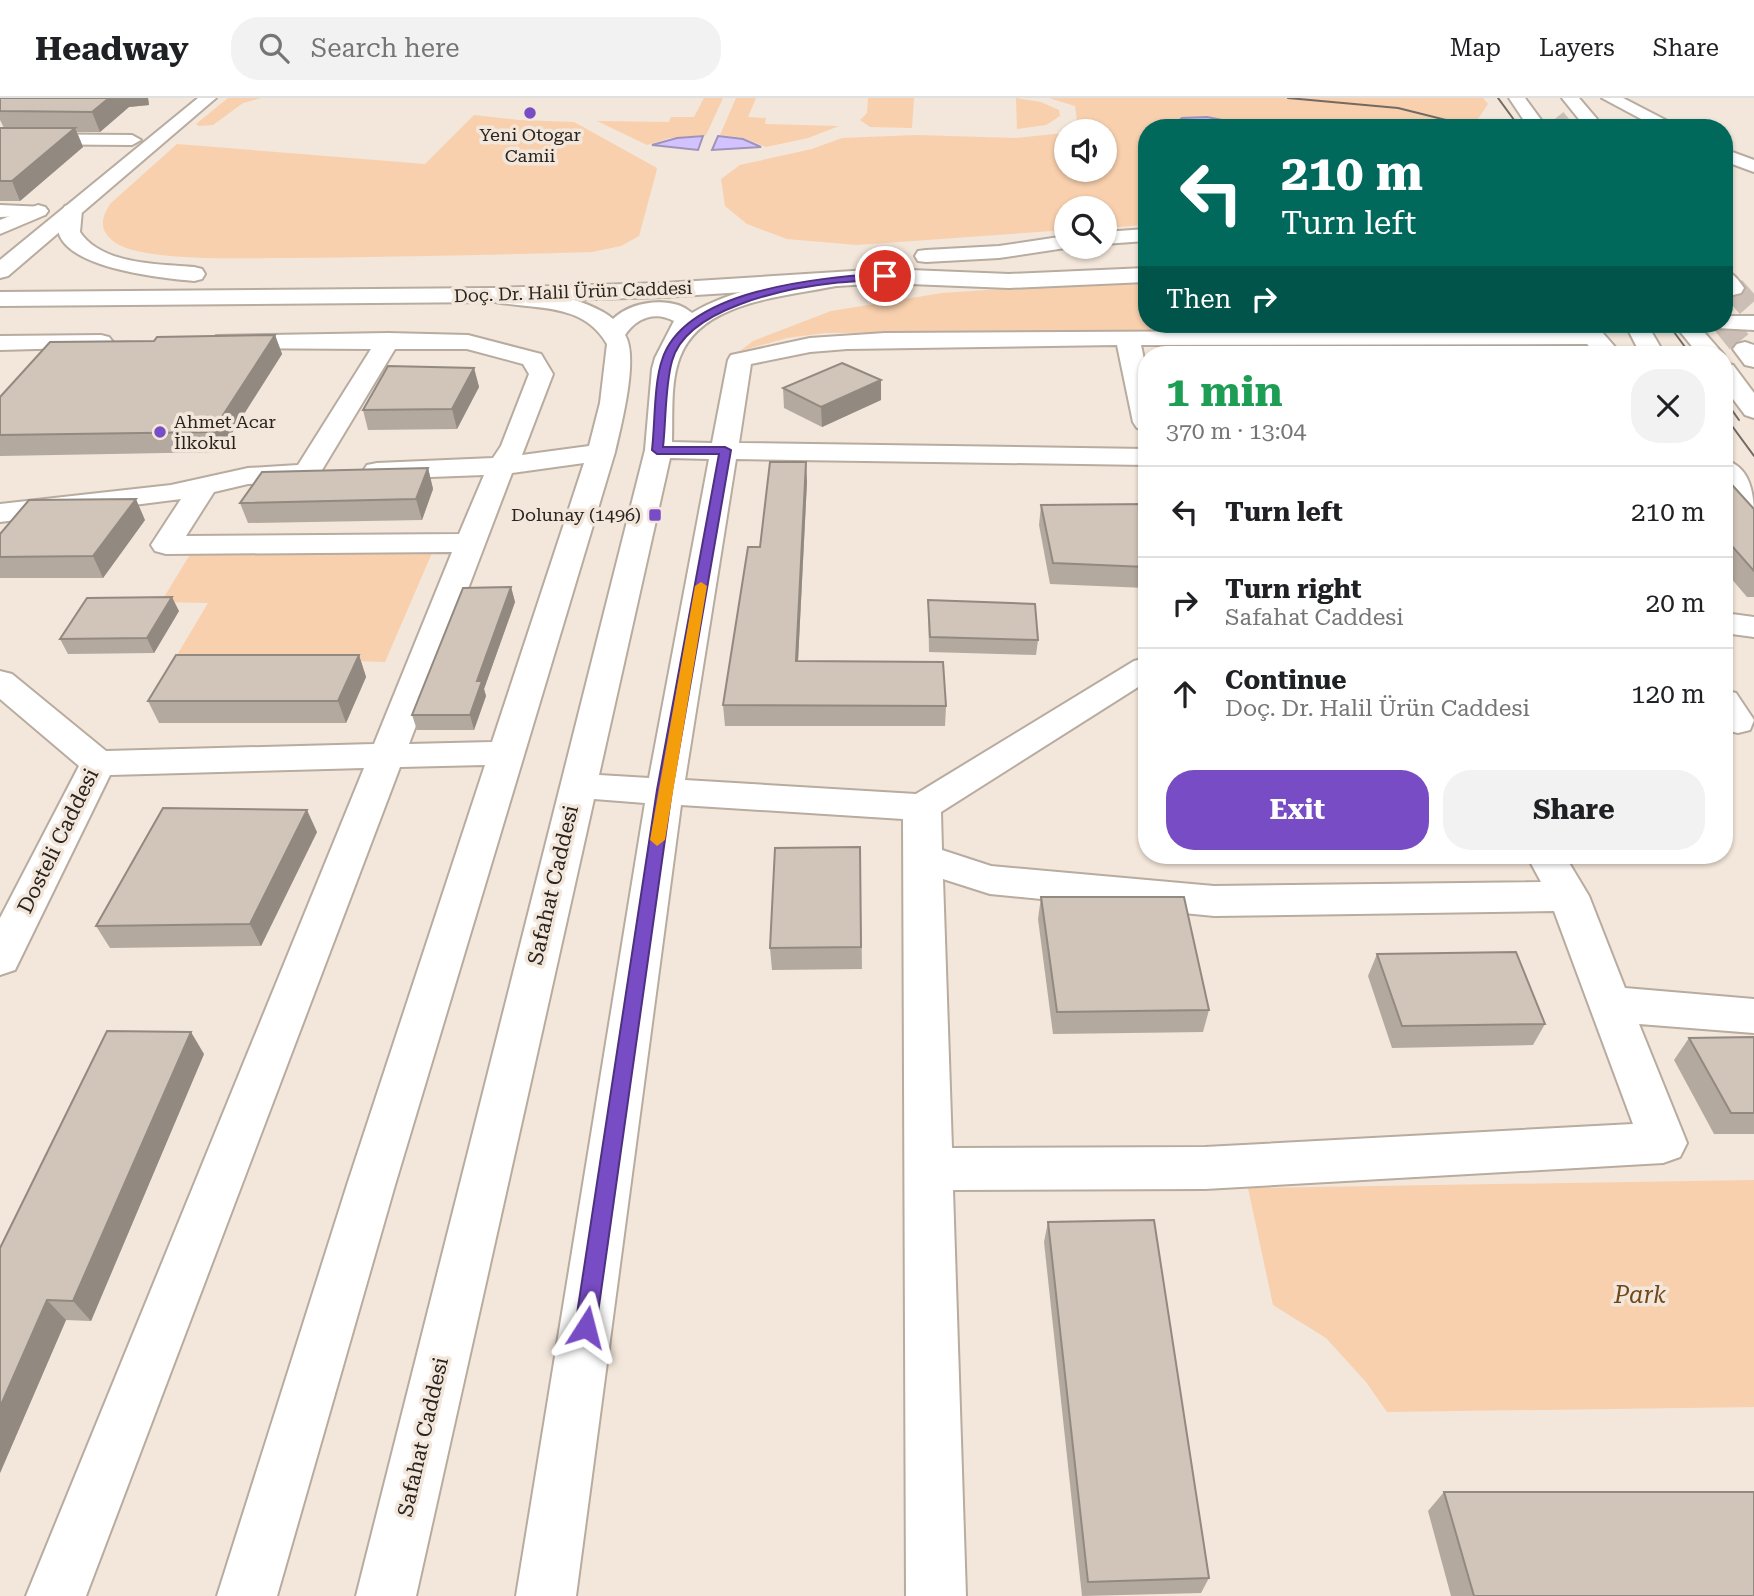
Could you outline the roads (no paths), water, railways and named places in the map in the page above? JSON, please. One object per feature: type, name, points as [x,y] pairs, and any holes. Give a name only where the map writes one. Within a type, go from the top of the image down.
[{"type":"main road","points":[[91,172],[183,98]]},
{"type":"main road","points":[[0,272],[208,98]]},
{"type":"main road","points":[[1517,98],[1533,119]]},
{"type":"main road","points":[[1570,98],[1588,119]]},
{"type":"main road","points":[[1601,99],[1612,119]]},
{"type":"main road","points":[[1601,99],[1633,119]]},
{"type":"main road","points":[[1601,99],[1650,119]]},
{"type":"main road","points":[[0,139],[132,140]]},
{"type":"main road","points":[[1733,148],[1754,154]]},
{"type":"main road","points":[[1733,160],[1754,167]]},
{"type":"main road","points":[[0,211],[44,207]]},
{"type":"main road","points":[[0,228],[44,207]]},
{"type":"main road","points":[[0,242],[44,207]]},
{"type":"main road","points":[[72,210],[70,232],[76,243],[90,252],[132,265],[194,274]]},
{"type":"main road","points":[[1117,237],[1138,235]]},
{"type":"main road","points":[[747,264],[999,252],[1054,244]]},
{"type":"main road","points":[[0,272],[28,274]]},
{"type":"main road","points":[[83,274],[222,274]]},
{"type":"main road","points":[[51,299],[47,294],[49,291],[65,284],[157,281],[194,274]]},
{"type":"main road","name":"Doç. Dr. Halil Ürün Caddesi","points":[[0,299],[494,295],[664,290],[885,276],[1058,280],[1138,275]]},
{"type":"main road","points":[[678,337],[714,310],[737,300],[832,280]]},
{"type":"main road","points":[[1733,292],[1754,303]]},
{"type":"main road","points":[[247,1596],[371,1185],[601,452],[619,363],[619,344],[615,333],[592,314],[570,306],[494,295]]},
{"type":"main road","points":[[615,333],[626,317],[639,311],[671,310],[682,315],[686,321],[678,337]]},
{"type":"main road","points":[[1733,323],[1754,323]]},
{"type":"main road","name":"Safahat Caddesi","points":[[386,1596],[657,450],[667,360],[678,337]]},
{"type":"main road","points":[[546,1596],[665,790],[740,360],[768,351],[840,342],[1127,338],[1249,346],[1594,337],[1602,346]]},
{"type":"main road","points":[[1127,338],[1138,387]]},
{"type":"main road","points":[[306,474],[388,340]]},
{"type":"main road","points":[[56,1596],[501,467],[514,446],[541,374],[532,359],[468,342],[194,341]]},
{"type":"main road","points":[[0,343],[139,342]]},
{"type":"main road","points":[[1733,382],[1754,410]]},
{"type":"main road","points":[[657,450],[1138,457]]},
{"type":"main road","points":[[0,513],[170,494],[248,476],[501,467],[601,452]]},
{"type":"main road","points":[[1733,480],[1754,509]]},
{"type":"main road","points":[[204,485],[166,545],[471,544]]},
{"type":"main road","points":[[1733,624],[1754,627]]},
{"type":"main road","points":[[577,786],[922,807],[1138,673]]},
{"type":"main road","name":"Dosteli Caddesi","points":[[0,681],[99,763],[0,959]]},
{"type":"main road","points":[[99,763],[507,752]]},
{"type":"main road","points":[[922,807],[936,1596]]},
{"type":"main road","points":[[923,858],[990,880],[1214,901],[1569,896]]},
{"type":"main road","points":[[928,1169],[1205,1168],[1663,1143],[1569,896],[1551,864]]},
{"type":"main road","points":[[1610,1004],[1754,1016]]},
{"type":"tunnel","points":[[1733,288],[1754,312]]},
{"type":"tunnel","points":[[1732,333],[1745,349]]},
{"type":"tram line","points":[[1288,98],[1398,108],[1442,119]]},
{"type":"tram line","points":[[1498,98],[1513,119]]},
{"type":"tram line","points":[[1675,333],[1684,346]]},
{"type":"tram line","points":[[1733,412],[1739,420]]},
{"type":"tram line","points":[[1733,427],[1754,456]]},
{"type":"place","name":"Yeni Otogar Camii","points":[[530,113]]},
{"type":"place","name":"Ahmet Acar İlkokul","points":[[160,432]]},
{"type":"place","name":"Dolunay (1496)","points":[[655,515]]},
{"type":"park label","name":"Park","points":[[1640,1295]]}]
